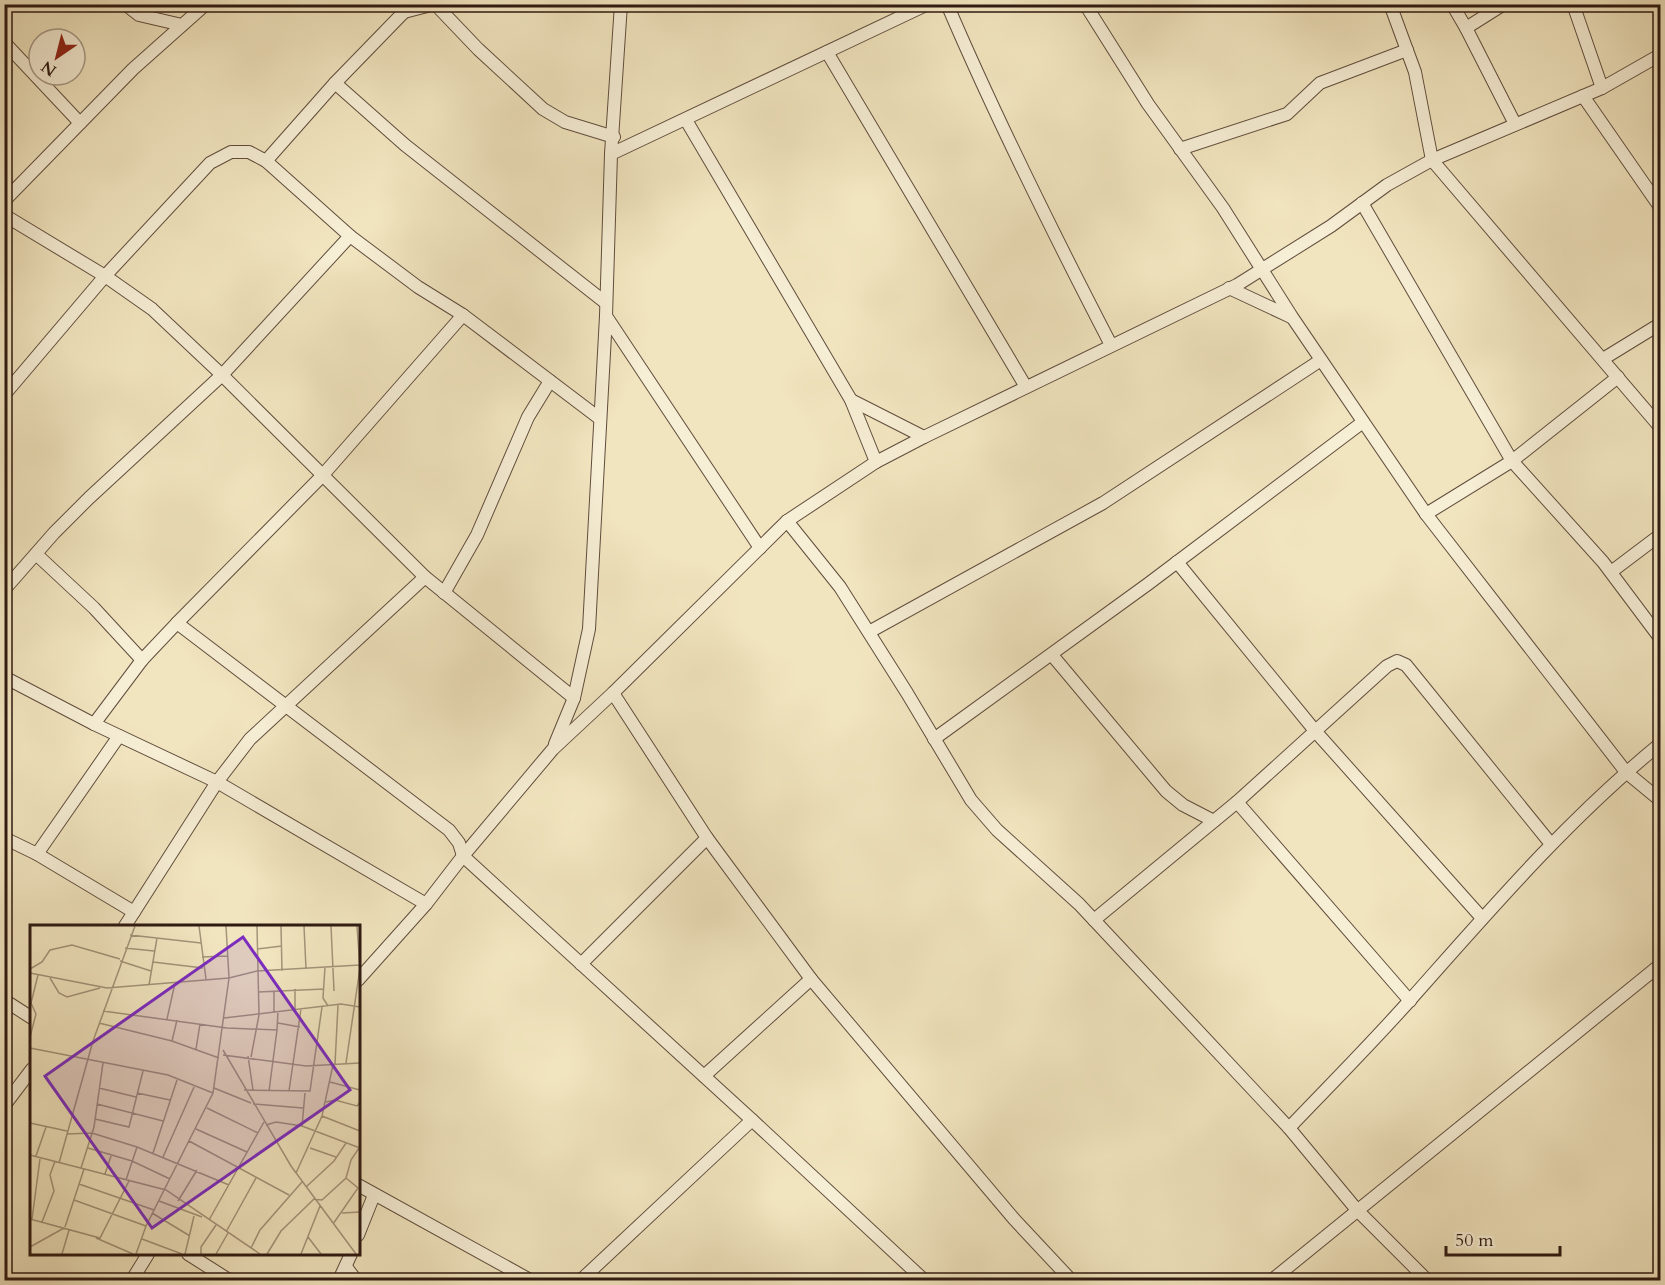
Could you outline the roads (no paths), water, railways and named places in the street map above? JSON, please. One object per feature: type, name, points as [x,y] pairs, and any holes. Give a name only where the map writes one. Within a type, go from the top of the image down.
[{"type":"street","points":[[125,4],[139,15],[182,25]]},
{"type":"street","points":[[4,201],[134,69],[206,4]]},
{"type":"street","points":[[266,161],[406,8],[435,4],[478,49],[543,109],[565,122],[614,137]]},
{"type":"street","points":[[552,748],[574,698],[589,629],[606,310],[611,154],[614,137],[621,4]]},
{"type":"street","points":[[611,154],[928,4]]},
{"type":"street","points":[[947,4],[1012,149],[1112,345]]},
{"type":"street","points":[[1085,4],[1148,104],[1223,208],[1292,317],[1426,514],[1626,772],[1660,800]]},
{"type":"street","points":[[1390,4],[1418,81],[1432,160],[1660,427]]},
{"type":"street","points":[[1452,4],[1515,124]]},
{"type":"street","points":[[1466,28],[1503,4]]},
{"type":"street","points":[[1574,4],[1602,88]]},
{"type":"street","points":[[4,42],[80,123]]},
{"type":"street","points":[[1180,149],[1287,114],[1320,83],[1329,78],[1407,50]]},
{"type":"street","points":[[827,52],[1026,387]]},
{"type":"street","points":[[360,978],[426,904],[552,748],[613,693],[787,521],[876,462],[1262,270],[1331,226],[1387,185],[1432,160],[1602,88],[1660,55]]},
{"type":"street","points":[[335,83],[405,145],[606,310],[760,548]]},
{"type":"street","points":[[1582,96],[1660,207]]},
{"type":"street","points":[[686,120],[851,400],[876,462]]},
{"type":"street","points":[[4,395],[105,276],[210,163],[231,152],[249,152],[266,161],[350,236],[418,287],[463,315],[599,418]]},
{"type":"street","points":[[1362,203],[1512,461],[1611,572],[1660,638]]},
{"type":"street","points":[[4,215],[105,276],[152,309],[222,375],[425,577],[574,698]]},
{"type":"street","points":[[4,590],[88,498],[222,375],[350,236]]},
{"type":"street","points":[[1229,288],[1292,317]]},
{"type":"street","points":[[94,724],[141,660],[322,476],[463,315]]},
{"type":"street","points":[[1603,359],[1660,324]]},
{"type":"street","points":[[869,632],[1103,503],[1321,360]]},
{"type":"street","points":[[1426,514],[1512,461],[1618,377]]},
{"type":"street","points":[[444,593],[477,535],[528,417],[550,381]]},
{"type":"street","points":[[851,400],[924,437]]},
{"type":"street","points":[[934,739],[1052,655],[1363,422]]},
{"type":"street","points":[[787,521],[840,586],[971,800],[997,830],[1094,920],[1289,1128],[1357,1210],[1427,1281]]},
{"type":"street","points":[[1611,572],[1660,536]]},
{"type":"street","points":[[36,554],[94,608],[141,660]]},
{"type":"street","points":[[1177,562],[1316,732],[1482,918]]},
{"type":"street","points":[[126,925],[217,782],[250,739],[425,577]]},
{"type":"street","points":[[177,623],[449,830],[459,843],[463,856],[753,1120],[924,1281]]},
{"type":"street","points":[[1052,655],[1166,791],[1183,805],[1214,821]]},
{"type":"street","points":[[1094,920],[1237,802],[1387,666],[1397,662],[1406,665],[1551,844]]},
{"type":"street","points":[[4,677],[94,724],[217,782],[426,904]]},
{"type":"street","points":[[613,693],[707,838],[811,979],[1014,1219],[1071,1281]]},
{"type":"street","points":[[37,854],[119,736]]},
{"type":"street","points":[[1289,1128],[1410,1001],[1482,918],[1551,844],[1626,772],[1660,744]]},
{"type":"street","points":[[1237,802],[1410,1001]]},
{"type":"street","points":[[4,838],[37,854],[134,912]]},
{"type":"street","points":[[581,964],[707,838]]},
{"type":"street","points":[[1272,1281],[1660,965]]},
{"type":"street","points":[[704,1076],[811,979]]},
{"type":"street","points":[[4,1000],[30,1017]]},
{"type":"street","points":[[4,1106],[30,1072]]},
{"type":"street","points":[[581,1281],[753,1120]]},
{"type":"street","points":[[360,1186],[530,1281]]},
{"type":"street","points":[[360,1230],[374,1195]]},
{"type":"street","points":[[132,1281],[147,1255]]},
{"type":"street","points":[[190,1255],[229,1281]]},
{"type":"street","points":[[339,1281],[351,1255]]},
{"type":"street","points":[[346,1267],[356,1281]]}]
